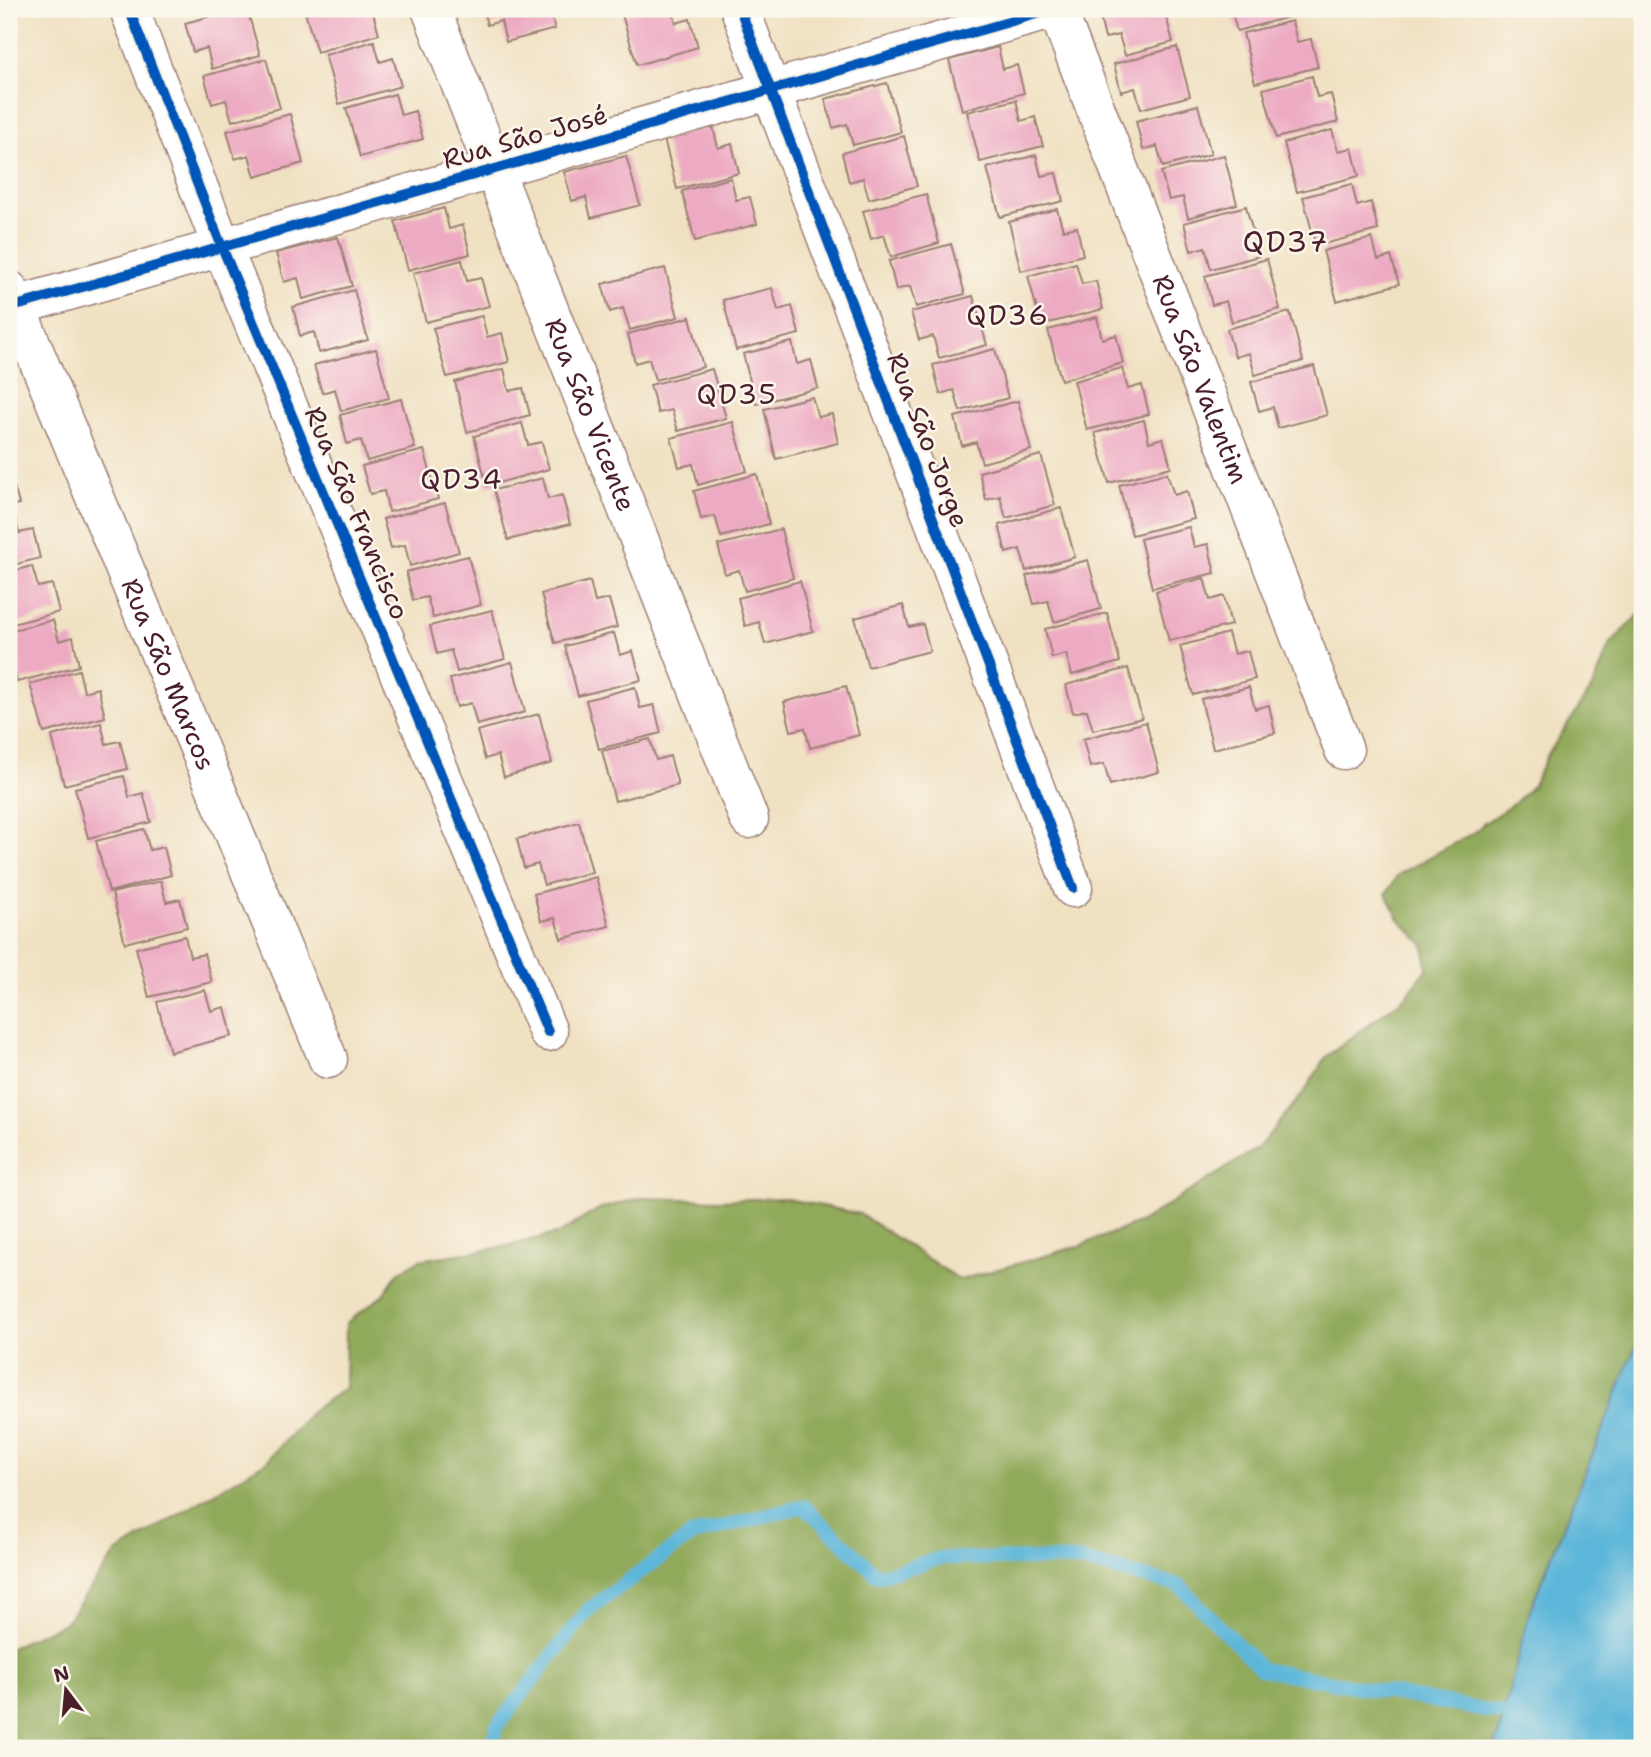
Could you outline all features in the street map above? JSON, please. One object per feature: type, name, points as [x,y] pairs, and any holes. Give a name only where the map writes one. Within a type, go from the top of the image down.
[{"type":"street","name":"Rua São Francisco","points":[[129,9],[222,247],[548,1032]]},
{"type":"street","name":"Rua São Vicente","points":[[431,9],[749,819]]},
{"type":"street","name":"Rua São Jorge","points":[[740,9],[1073,888]]},
{"type":"street","name":"Rua São José","points":[[11,301],[222,247],[1056,9]]},
{"type":"street","name":"Rua São Valentim","points":[[1056,9],[1344,750]]},
{"type":"street","name":"Rua São Marcos","points":[[11,301],[328,1059]]},
{"type":"green space","points":[[1642,611],[1642,1331],[1530,1610],[1495,1748],[9,1748],[9,1648],[65,1623],[116,1553],[267,1461],[313,1410],[345,1388],[346,1323],[382,1296],[398,1273],[419,1260],[499,1248],[560,1233],[599,1209],[641,1198],[783,1198],[860,1214],[960,1280],[1079,1246],[1141,1222],[1258,1148],[1305,1091],[1326,1057],[1406,996],[1427,969],[1424,945],[1399,919],[1386,894],[1398,875],[1476,831],[1516,802],[1533,785],[1548,754],[1594,685],[1609,646]]},
{"type":"water","points":[[1642,1331],[1642,1748],[1495,1748],[1530,1610]]},
{"type":"building","points":[[188,9],[207,9],[190,14]]},
{"type":"building","points":[[247,9],[260,55],[212,69],[207,48],[193,52],[185,23]]},
{"type":"building","points":[[304,9],[372,9],[379,34],[317,52]]},
{"type":"building","points":[[483,9],[549,9],[555,29],[506,42],[501,21],[487,25]]},
{"type":"building","points":[[645,9],[672,9],[676,23],[690,19],[698,47],[637,65],[622,15]]},
{"type":"building","points":[[801,9],[824,9],[803,15]]},
{"type":"building","points":[[1164,9],[1173,42],[1125,55],[1119,35],[1105,38],[1098,10]]},
{"type":"building","points":[[1231,9],[1298,9],[1300,14],[1237,31]]},
{"type":"building","points":[[1292,21],[1297,42],[1311,39],[1318,67],[1255,83],[1243,33]]},
{"type":"building","points":[[374,41],[380,62],[393,58],[401,86],[339,104],[325,55]]},
{"type":"building","points":[[998,47],[1003,69],[1017,65],[1024,93],[962,110],[949,60]]},
{"type":"building","points":[[1177,47],[1190,96],[1141,109],[1135,88],[1121,92],[1114,64]]},
{"type":"building","points":[[266,59],[280,108],[232,121],[226,100],[212,104],[204,76]]},
{"type":"building","points":[[1312,76],[1317,97],[1331,94],[1338,122],[1276,138],[1263,89]]},
{"type":"building","points":[[887,83],[901,132],[853,145],[847,124],[833,128],[825,99]]},
{"type":"building","points":[[395,94],[401,115],[415,111],[423,139],[360,157],[346,108]]},
{"type":"building","points":[[1016,100],[1021,121],[1035,117],[1043,146],[980,162],[967,112]]},
{"type":"building","points":[[1198,105],[1211,154],[1163,167],[1157,146],[1143,150],[1136,121]]},
{"type":"building","points":[[290,114],[303,163],[255,177],[249,155],[235,159],[227,131]]},
{"type":"building","points":[[713,127],[718,148],[732,144],[739,173],[677,189],[664,139]]},
{"type":"building","points":[[1332,130],[1338,151],[1352,148],[1359,176],[1297,192],[1284,143]]},
{"type":"building","points":[[904,136],[917,186],[869,199],[863,178],[849,182],[842,153]]},
{"type":"building","points":[[1036,155],[1041,176],[1056,173],[1063,201],[1000,217],[987,168]]},
{"type":"building","points":[[1224,155],[1237,204],[1188,218],[1183,197],[1169,200],[1161,172]]},
{"type":"building","points":[[626,156],[640,205],[591,218],[586,197],[572,201],[564,172]]},
{"type":"building","points":[[731,178],[736,200],[750,197],[757,224],[695,241],[682,191]]},
{"type":"building","points":[[1352,184],[1357,206],[1371,202],[1378,230],[1316,246],[1303,197]]},
{"type":"building","points":[[926,194],[939,243],[891,257],[884,235],[871,239],[863,211]]},
{"type":"building","points":[[1246,206],[1259,256],[1211,269],[1205,247],[1191,251],[1184,223]]},
{"type":"building","points":[[444,208],[449,229],[463,225],[470,254],[408,270],[395,221]]},
{"type":"building","points":[[1057,209],[1063,230],[1077,227],[1083,255],[1021,271],[1009,222]]},
{"type":"building","points":[[338,237],[352,286],[303,299],[298,278],[284,282],[276,253]]},
{"type":"building","points":[[1372,238],[1378,260],[1391,256],[1399,284],[1337,301],[1323,251]]},
{"type":"building","points":[[951,244],[965,294],[916,307],[910,286],[896,290],[889,261]]},
{"type":"building","points":[[1267,259],[1280,309],[1232,322],[1226,301],[1212,305],[1205,276]]},
{"type":"building","points":[[462,260],[467,281],[481,278],[489,306],[426,322],[413,273]]},
{"type":"building","points":[[1076,263],[1082,284],[1096,281],[1103,309],[1041,325],[1028,276]]},
{"type":"building","points":[[665,268],[678,317],[630,330],[623,308],[610,312],[602,284]]},
{"type":"building","points":[[772,288],[778,310],[792,306],[799,334],[736,350],[723,300]]},
{"type":"building","points":[[354,290],[368,340],[319,353],[314,332],[300,336],[293,307]]},
{"type":"building","points":[[973,296],[987,345],[939,358],[933,336],[919,340],[911,312]]},
{"type":"building","points":[[1290,312],[1303,361],[1255,375],[1249,353],[1235,357],[1227,329]]},
{"type":"building","points":[[482,316],[487,337],[502,333],[509,362],[447,377],[433,328]]},
{"type":"building","points":[[690,317],[703,367],[655,380],[649,359],[635,363],[628,334]]},
{"type":"building","points":[[1097,317],[1102,339],[1116,335],[1123,363],[1061,380],[1048,330]]},
{"type":"building","points":[[792,342],[797,364],[811,360],[818,388],[756,404],[743,354]]},
{"type":"building","points":[[376,349],[389,398],[341,411],[335,389],[322,393],[314,365]]},
{"type":"building","points":[[995,349],[1008,398],[960,411],[954,390],[940,394],[933,365]]},
{"type":"building","points":[[1314,366],[1327,415],[1278,428],[1273,407],[1259,411],[1251,382]]},
{"type":"building","points":[[1122,368],[1128,389],[1142,385],[1149,414],[1087,430],[1074,381]]},
{"type":"building","points":[[504,369],[509,391],[523,388],[530,415],[467,432],[455,382]]},
{"type":"building","points":[[712,369],[726,418],[678,431],[672,410],[658,413],[650,385]]},
{"type":"building","points":[[812,397],[818,417],[832,414],[838,443],[776,459],[764,409]]},
{"type":"building","points":[[401,399],[415,448],[367,461],[361,440],[347,444],[340,415]]},
{"type":"building","points":[[1018,401],[1031,450],[982,463],[976,442],[962,446],[955,417]]},
{"type":"building","points":[[1144,420],[1149,442],[1163,438],[1171,467],[1109,483],[1095,433]]},
{"type":"building","points":[[733,422],[747,471],[698,485],[693,464],[679,467],[671,438]]},
{"type":"building","points":[[522,423],[528,445],[542,442],[549,469],[487,486],[474,436]]},
{"type":"building","points":[[424,450],[438,499],[389,512],[384,491],[370,494],[362,466]]},
{"type":"building","points":[[1041,455],[1055,505],[1006,518],[1000,496],[986,500],[979,472]]},
{"type":"building","points":[[1167,473],[1174,495],[1187,491],[1194,519],[1132,535],[1119,485]]},
{"type":"building","points":[[757,474],[769,524],[721,537],[715,516],[701,519],[694,491]]},
{"type":"building","points":[[9,476],[19,504],[9,506]]},
{"type":"building","points":[[543,478],[548,499],[562,495],[570,524],[508,540],[494,490]]},
{"type":"building","points":[[445,503],[459,552],[410,566],[405,545],[391,548],[383,519]]},
{"type":"building","points":[[1061,508],[1075,557],[1026,571],[1020,549],[1006,553],[999,525]]},
{"type":"building","points":[[14,512],[19,533],[33,530],[40,558],[9,566],[9,513]]},
{"type":"building","points":[[1189,527],[1194,547],[1208,544],[1215,573],[1152,588],[1140,539]]},
{"type":"building","points":[[781,529],[793,578],[745,591],[739,570],[725,574],[718,545]]},
{"type":"building","points":[[468,556],[481,605],[433,618],[427,597],[413,600],[406,572]]},
{"type":"building","points":[[1088,560],[1101,609],[1054,622],[1048,601],[1034,604],[1026,576]]},
{"type":"building","points":[[32,566],[38,587],[52,584],[59,612],[9,625],[9,572]]},
{"type":"building","points":[[1204,578],[1210,600],[1224,596],[1231,625],[1169,641],[1156,591]]},
{"type":"building","points":[[590,581],[595,602],[609,599],[617,627],[555,643],[541,594]]},
{"type":"building","points":[[800,581],[813,631],[765,644],[759,622],[745,626],[738,598]]},
{"type":"building","points":[[903,605],[909,627],[923,624],[930,651],[868,667],[855,618]]},
{"type":"building","points":[[492,610],[505,659],[457,672],[451,650],[437,654],[430,626]]},
{"type":"building","points":[[1107,613],[1120,662],[1072,675],[1066,654],[1052,658],[1045,629]]},
{"type":"building","points":[[53,620],[59,641],[73,637],[79,666],[17,682],[9,648],[9,631]]},
{"type":"building","points":[[614,633],[620,655],[633,651],[641,680],[578,696],[565,646]]},
{"type":"building","points":[[1228,633],[1234,654],[1248,651],[1255,679],[1193,695],[1180,646]]},
{"type":"building","points":[[512,662],[525,712],[477,725],[471,703],[457,707],[450,679]]},
{"type":"building","points":[[1128,668],[1142,718],[1093,730],[1087,710],[1073,713],[1066,685]]},
{"type":"building","points":[[79,670],[84,692],[98,688],[105,717],[44,733],[30,684]]},
{"type":"building","points":[[846,686],[859,735],[810,748],[805,728],[791,731],[784,702]]},
{"type":"building","points":[[635,687],[640,708],[654,705],[661,733],[599,749],[586,700]]},
{"type":"building","points":[[1249,687],[1255,709],[1269,705],[1275,733],[1213,749],[1201,699]]},
{"type":"building","points":[[539,714],[552,763],[504,777],[498,755],[485,759],[477,731]]},
{"type":"building","points":[[1146,722],[1159,772],[1110,785],[1104,764],[1090,767],[1083,739]]},
{"type":"building","points":[[101,723],[106,744],[120,741],[127,769],[64,785],[52,736]]},
{"type":"building","points":[[650,739],[656,760],[670,756],[678,785],[615,801],[602,751]]},
{"type":"building","points":[[124,776],[129,797],[143,793],[151,822],[88,838],[75,788]]},
{"type":"building","points":[[579,822],[592,872],[544,885],[538,864],[524,868],[517,839]]},
{"type":"building","points":[[144,829],[150,850],[164,847],[171,875],[109,892],[96,841]]},
{"type":"building","points":[[596,877],[609,926],[561,939],[555,918],[541,921],[534,894]]},
{"type":"building","points":[[161,881],[166,902],[180,899],[187,927],[125,943],[112,893]]},
{"type":"building","points":[[185,936],[190,957],[204,954],[212,982],[149,997],[136,948]]},
{"type":"building","points":[[205,990],[211,1011],[225,1007],[232,1036],[170,1052],[157,1002]]},
{"type":"waterway","points":[[491,1748],[497,1726],[588,1610],[692,1535],[804,1506],[878,1576],[941,1558],[1078,1560],[1180,1586],[1261,1669],[1504,1714]]},
{"type":"cycle path","points":[[129,9],[222,247],[548,1032]]},
{"type":"cycle path","points":[[740,9],[1073,888]]},
{"type":"cycle path","points":[[9,308],[1054,9]]},
{"type":"district","name":"QD37","points":[[1286,242]]},
{"type":"district","name":"QD36","points":[[1008,315]]},
{"type":"district","name":"QD35","points":[[737,394]]},
{"type":"district","name":"QD34","points":[[462,479]]}]
